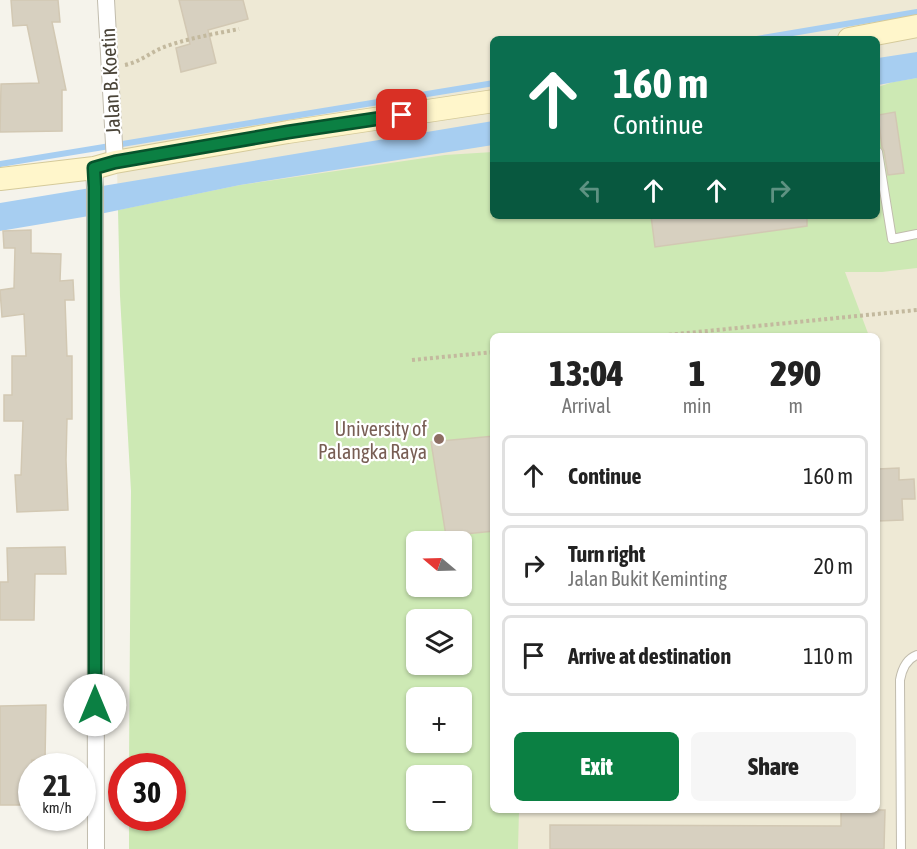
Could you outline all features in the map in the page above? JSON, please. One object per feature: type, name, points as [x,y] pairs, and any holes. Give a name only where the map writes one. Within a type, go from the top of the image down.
[{"type":"main road","points":[[865,36],[917,26]]},
{"type":"main road","points":[[0,179],[101,172],[288,132],[490,102]]},
{"type":"street","name":"Jalan B. Koetin","points":[[96,849],[95,215],[110,68],[106,0]]},
{"type":"lane","points":[[880,164],[892,239],[917,234]]},
{"type":"lane","points":[[901,849],[900,680],[902,670],[912,657],[917,655]]},
{"type":"path","points":[[110,68],[132,63],[161,49],[190,39],[239,29]]},
{"type":"path","points":[[687,333],[917,310]]},
{"type":"path","points":[[412,360],[490,352]]},
{"type":"shaded area","name":"University of Palangka Raya","points":[[111,0],[917,0],[917,849],[444,849],[455,831],[472,831],[472,765],[462,765],[462,753],[472,753],[472,687],[462,687],[462,675],[472,675],[472,609],[415,609],[413,597],[472,597],[472,531],[406,531],[406,551],[346,177],[118,210]]},
{"type":"green space","points":[[917,78],[917,268],[882,272],[845,272],[868,333],[490,333],[490,813],[519,813],[518,849],[129,849],[129,831],[186,831],[186,753],[129,753],[131,491],[120,296],[118,210],[240,185],[445,155],[490,152],[490,219],[880,219],[880,86]]},
{"type":"water","points":[[917,52],[917,78],[880,85],[880,58]]},
{"type":"water","points":[[490,121],[490,145],[240,185],[95,215],[0,231],[0,203]]},
{"type":"building","points":[[11,0],[58,0],[60,22],[52,22],[66,90],[62,90],[62,131],[0,132],[1,84],[39,83],[27,25],[13,26]]},
{"type":"building","points":[[179,0],[243,0],[248,19],[208,30],[216,63],[181,72],[176,48],[190,44]]},
{"type":"building","points":[[895,112],[904,173],[888,175],[882,147],[880,115]]},
{"type":"building","points":[[651,219],[807,219],[807,226],[655,247]]},
{"type":"building","points":[[31,230],[31,253],[61,254],[60,281],[73,280],[74,300],[65,300],[67,356],[72,356],[72,419],[67,419],[68,510],[17,512],[15,475],[21,475],[23,421],[4,421],[4,395],[12,395],[12,356],[26,356],[24,314],[2,317],[0,290],[14,288],[15,248],[4,248],[3,231]]},
{"type":"building","points":[[490,436],[490,531],[472,533],[472,531],[445,531],[431,442]]},
{"type":"building","points":[[899,468],[899,480],[914,479],[915,499],[902,499],[903,520],[880,521],[880,469]]},
{"type":"building","points":[[65,547],[66,574],[35,574],[34,620],[0,620],[0,582],[8,582],[7,548]]},
{"type":"building","points":[[46,705],[45,753],[18,753],[18,805],[0,805],[0,706]]},
{"type":"building","points":[[880,810],[885,810],[884,849],[550,849],[550,825],[841,826],[841,813],[880,813]]},
{"type":"waterway","points":[[775,36],[917,12]]},
{"type":"waterway","points":[[0,164],[490,84]]},
{"type":"place","name":"University of Palangka Raya","points":[[439,439]]},
{"type":"route","points":[[95,705],[94,168],[115,162],[288,132],[402,115]]}]
